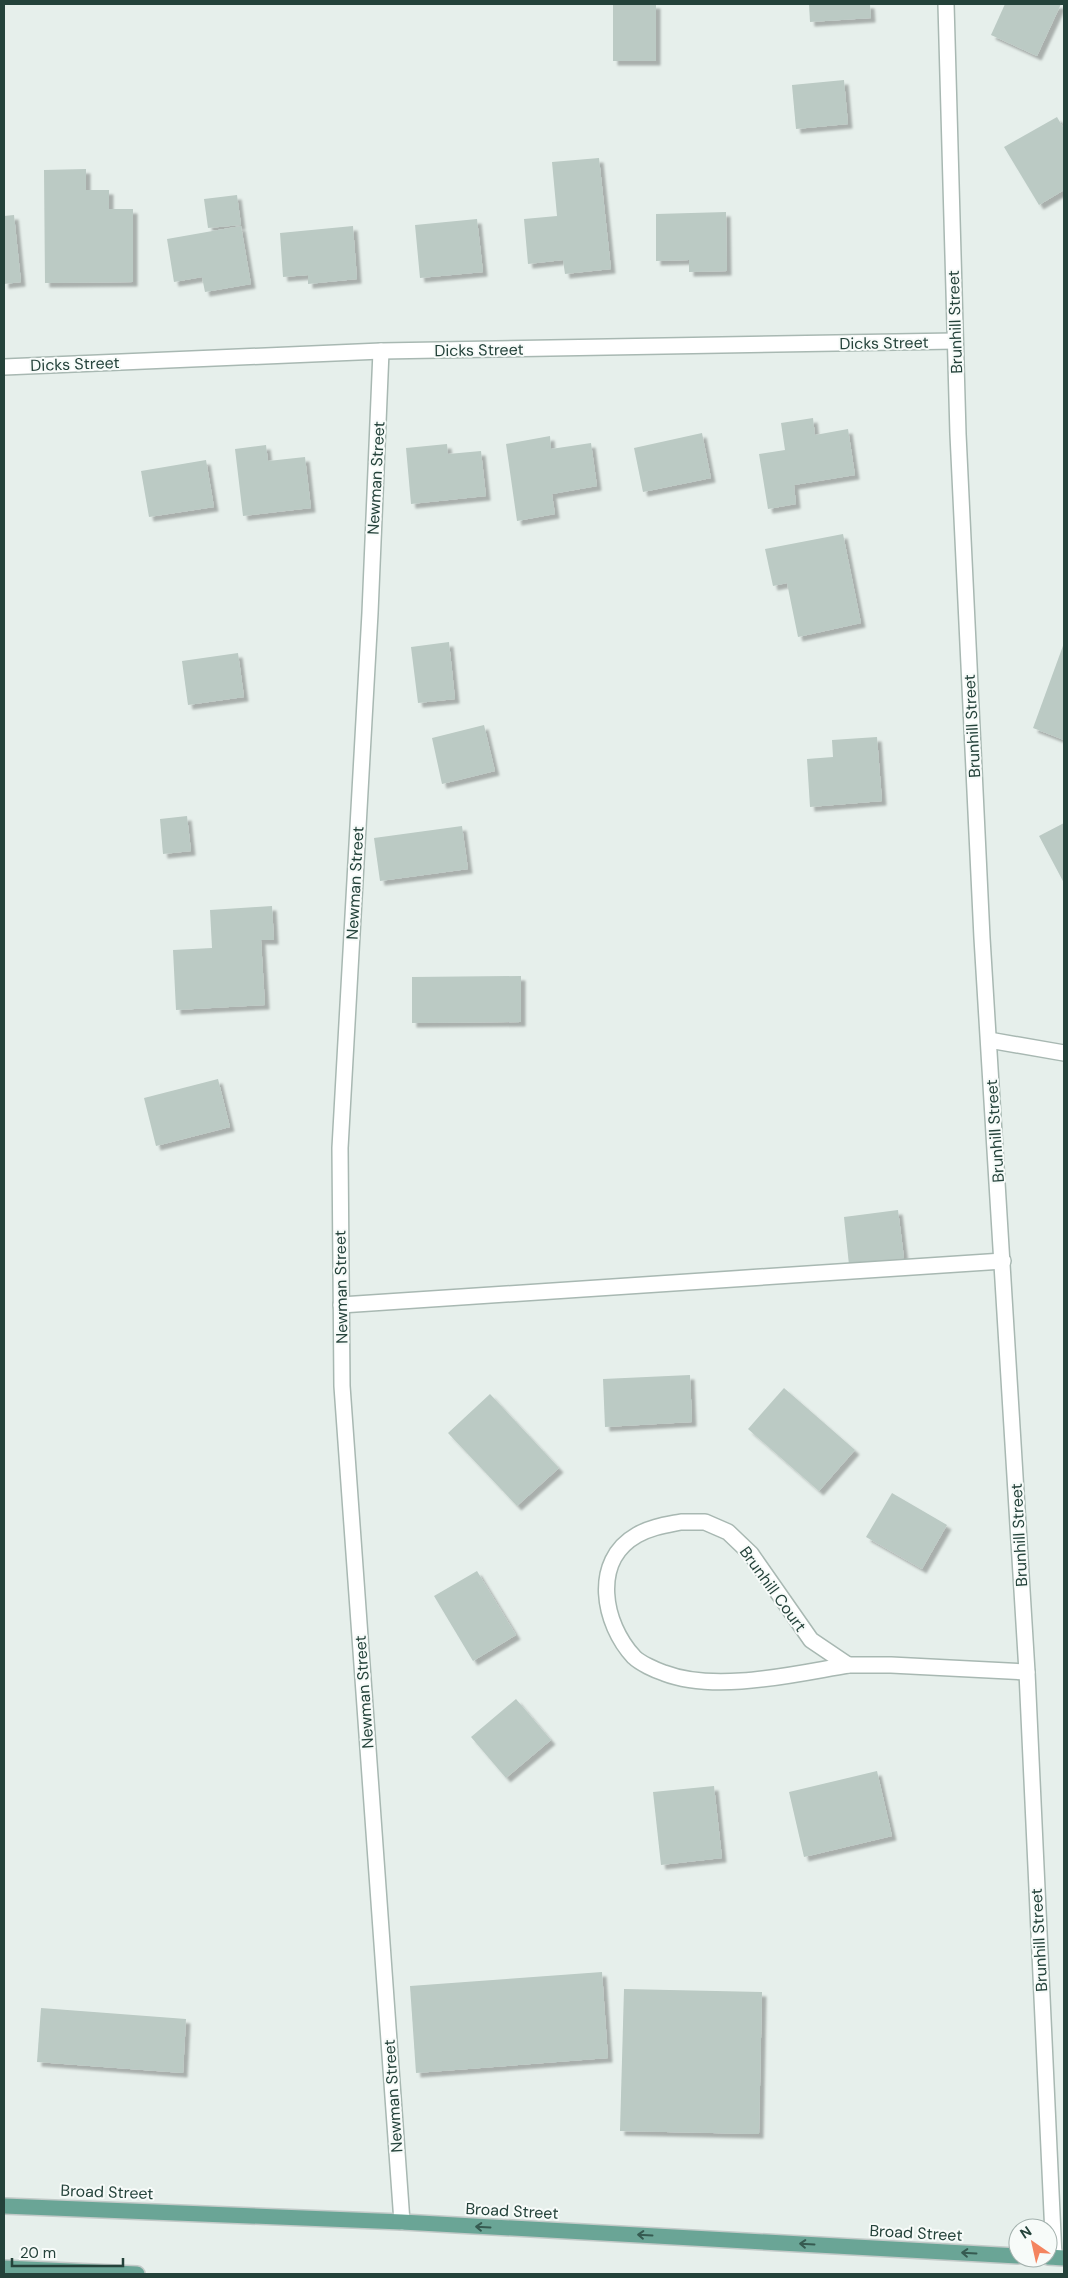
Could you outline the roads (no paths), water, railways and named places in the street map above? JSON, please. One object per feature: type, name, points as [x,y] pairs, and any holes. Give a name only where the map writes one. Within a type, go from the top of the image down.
[{"type":"main road","name":"Broad Street","points":[[4,2206],[402,2222],[1008,2255]]},
{"type":"main road","points":[[4,2268],[137,2274]]},
{"type":"street","name":"Brunhill Street","points":[[946,4],[958,434],[989,1040],[1027,1672],[1053,2218]]},
{"type":"street","name":"Dicks Street","points":[[4,367],[381,351],[955,341]]},
{"type":"street","name":"Newman Street","points":[[381,351],[369,623],[340,1148],[341,1305],[343,1396],[402,2222]]},
{"type":"street","points":[[989,1040],[1064,1053]]},
{"type":"street","points":[[341,1305],[1002,1261]]},
{"type":"street","name":"Brunhill Court","points":[[848,1665],[811,1640],[751,1554],[728,1532],[705,1522],[672,1524],[654,1528],[636,1536],[616,1555],[608,1574],[606,1599],[614,1630],[635,1658],[664,1674],[704,1682],[768,1679],[848,1665],[891,1665],[1027,1672]]}]
